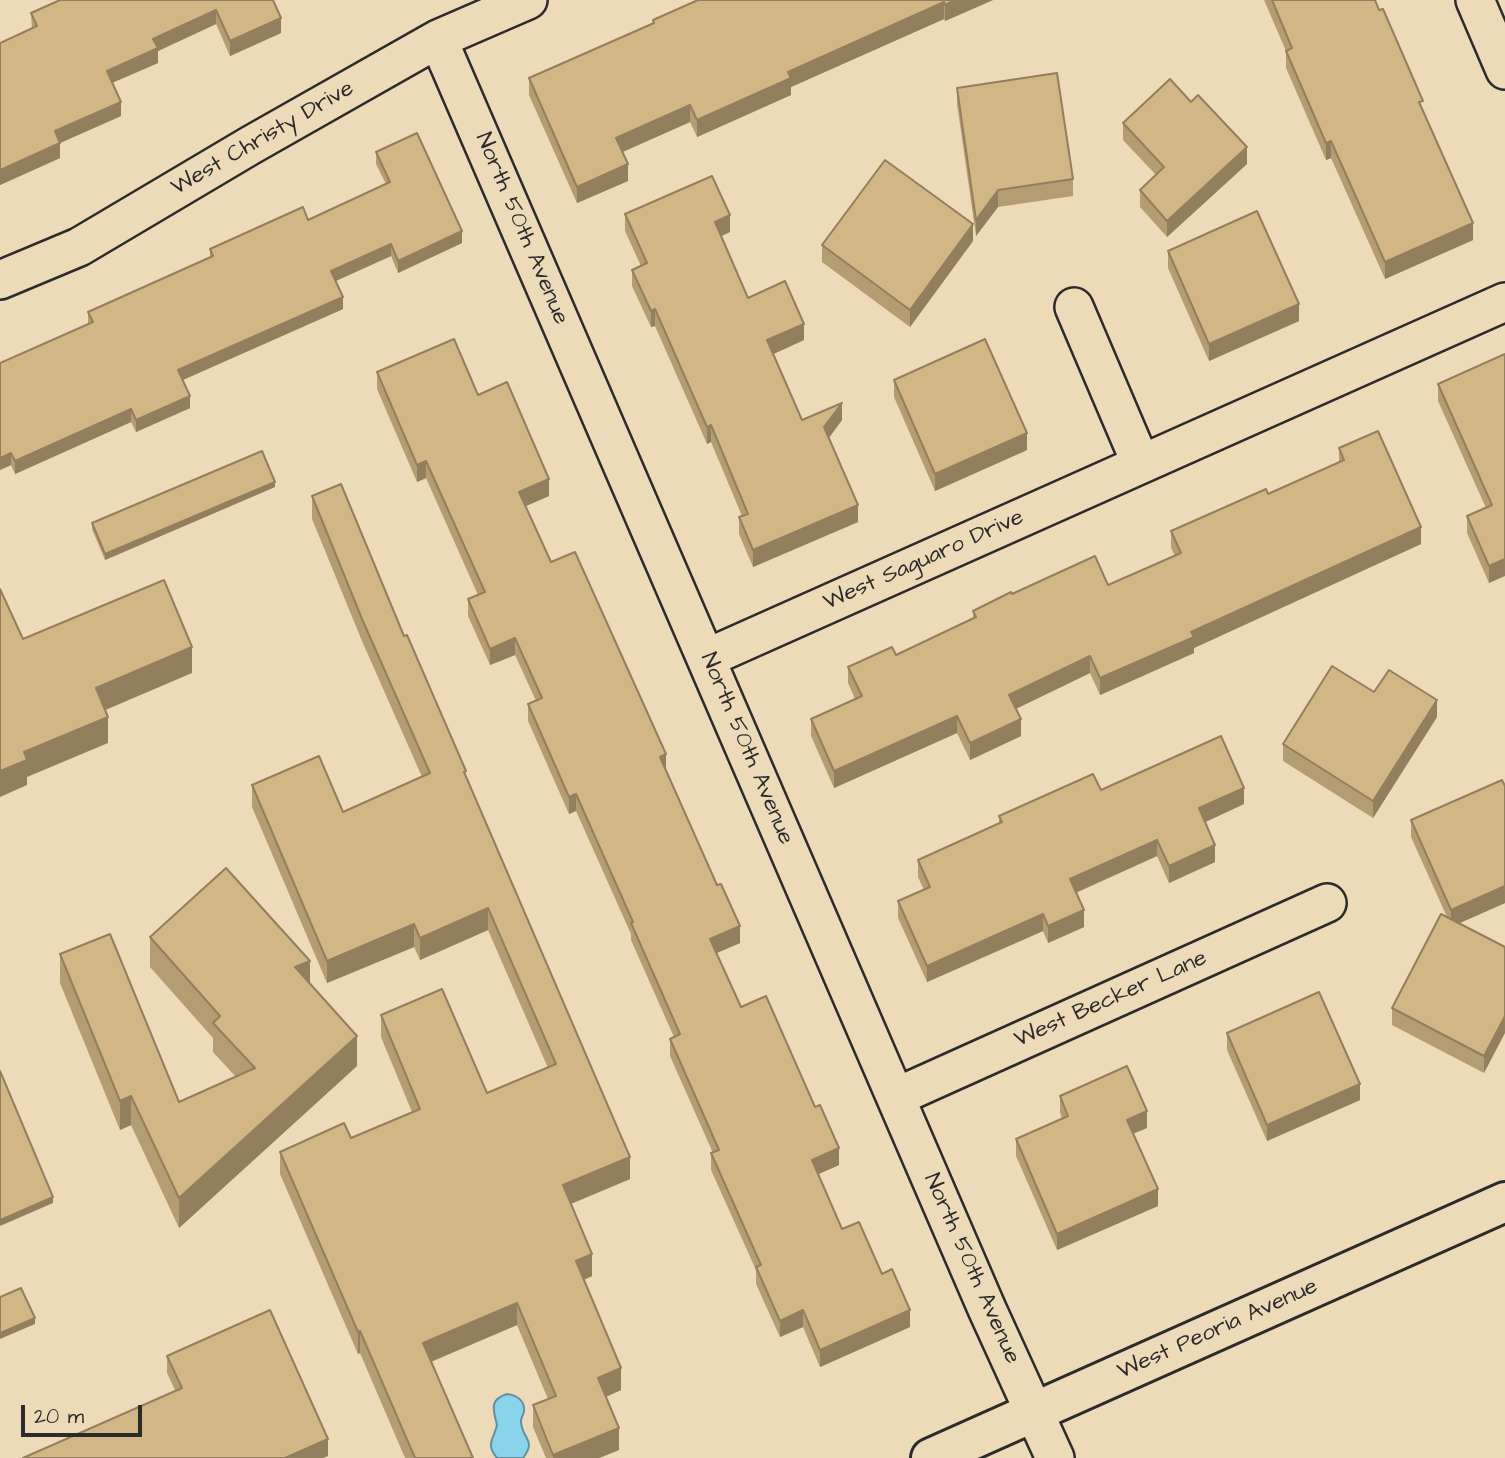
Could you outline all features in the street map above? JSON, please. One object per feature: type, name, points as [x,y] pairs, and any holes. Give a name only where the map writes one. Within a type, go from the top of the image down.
[{"type":"main road","name":"West Peoria Avenue","points":[[931,1458],[1505,1202]]},
{"type":"street","name":"West Christy Drive","points":[[0,280],[79,247],[438,39],[528,0]]},
{"type":"street","points":[[1475,0],[1505,71]]},
{"type":"street","name":"North 50th Avenue","points":[[438,39],[987,1309],[1055,1458]]},
{"type":"street","name":"West Saguaro Drive","points":[[707,658],[1505,302]]},
{"type":"street","points":[[1074,307],[1141,464]]},
{"type":"street","name":"West Becker Lane","points":[[896,1097],[1327,903]]},
{"type":"water","points":[[507,1394],[519,1399],[524,1407],[521,1422],[529,1447],[523,1458],[497,1458],[492,1449],[491,1442],[497,1425],[494,1406],[497,1399]]},
{"type":"building","points":[[60,0],[273,0],[281,18],[230,41],[216,10],[153,39],[158,48],[107,71],[121,102],[55,131],[60,143],[0,170],[0,43],[37,26],[31,13]]},
{"type":"building","points":[[698,0],[955,0],[945,5],[944,2],[788,72],[791,78],[697,120],[690,105],[616,138],[628,164],[577,187],[529,78],[654,23],[653,20]]},
{"type":"building","points":[[1272,0],[1375,0],[1379,10],[1383,9],[1423,101],[1419,102],[1473,223],[1385,262],[1331,141],[1326,143],[1286,51],[1292,48]]},
{"type":"building","points":[[1057,73],[1073,179],[998,190],[976,220],[957,88]]},
{"type":"building","points":[[1170,79],[1191,102],[1198,95],[1247,147],[1167,221],[1140,190],[1164,167],[1123,123]]},
{"type":"building","points":[[417,133],[462,231],[398,261],[391,244],[331,271],[343,297],[178,370],[190,396],[136,420],[131,409],[15,461],[11,453],[0,458],[0,363],[93,322],[88,312],[213,256],[210,249],[303,207],[308,220],[390,182],[376,152]]},
{"type":"building","points":[[885,160],[973,224],[910,310],[822,245]]},
{"type":"building","points":[[712,176],[730,215],[715,222],[748,298],[785,281],[804,324],[767,340],[802,420],[842,403],[824,427],[858,505],[753,550],[739,517],[748,514],[711,425],[707,427],[655,309],[651,311],[632,270],[647,263],[625,214]]},
{"type":"building","points":[[1257,211],[1299,304],[1209,344],[1168,251]]},
{"type":"building","points":[[454,339],[478,395],[507,382],[549,479],[519,492],[551,562],[575,552],[666,754],[660,757],[717,885],[721,884],[740,926],[710,939],[741,1007],[766,996],[815,1107],[820,1105],[839,1148],[812,1160],[842,1229],[859,1222],[882,1274],[892,1269],[910,1310],[820,1350],[803,1310],[780,1321],[756,1267],[761,1265],[711,1153],[719,1150],[670,1039],[680,1034],[576,794],[569,797],[528,704],[542,698],[515,638],[490,649],[468,599],[485,592],[426,461],[417,465],[377,372]]},
{"type":"building","points":[[985,339],[1027,433],[935,474],[894,380]]},
{"type":"building","points":[[1505,354],[1505,559],[1489,566],[1467,516],[1492,505],[1438,384]]},
{"type":"building","points":[[1378,431],[1421,527],[1191,632],[1194,637],[1100,678],[1090,656],[1009,695],[1021,719],[970,743],[957,716],[834,771],[811,719],[862,696],[848,667],[892,647],[896,655],[976,617],[973,611],[1011,592],[1012,594],[1095,556],[1108,585],[1181,553],[1171,531],[1266,489],[1268,494],[1344,460],[1339,448]]},
{"type":"building","points":[[262,451],[275,482],[105,554],[92,523]]},
{"type":"building","points":[[341,484],[630,1157],[563,1185],[592,1254],[576,1261],[621,1368],[598,1378],[619,1428],[553,1455],[533,1405],[556,1396],[517,1303],[423,1343],[473,1458],[415,1458],[280,1152],[344,1123],[351,1138],[420,1109],[381,1015],[442,989],[487,1093],[556,1064],[488,908],[420,938],[414,924],[327,961],[252,785],[319,756],[343,812],[430,773],[362,619],[312,496]]},
{"type":"building","points":[[164,580],[192,647],[96,688],[108,717],[24,752],[27,760],[0,771],[0,589],[23,639]]},
{"type":"building","points":[[1332,666],[1374,692],[1389,670],[1437,700],[1373,801],[1283,744]]},
{"type":"building","points":[[1221,736],[1244,788],[1199,808],[1215,845],[1169,866],[1157,840],[1070,879],[1084,910],[1048,926],[1043,914],[927,966],[898,901],[930,887],[918,860],[1002,822],[999,816],[1093,774],[1101,790]]},
{"type":"building","points":[[1502,780],[1505,786],[1505,886],[1451,910],[1411,820]]},
{"type":"building","points":[[226,868],[310,961],[295,967],[357,1036],[179,1198],[131,1096],[120,1101],[60,954],[110,934],[179,1102],[255,1068],[213,1023],[220,1016],[150,937]]},
{"type":"building","points":[[1441,914],[1505,947],[1505,1016],[1484,1056],[1392,1008]]},
{"type":"building","points":[[1319,992],[1360,1084],[1267,1125],[1227,1033]]},
{"type":"building","points":[[1127,1066],[1147,1111],[1127,1120],[1158,1189],[1057,1234],[1016,1139],[1068,1116],[1060,1096]]},
{"type":"building","points":[[0,1071],[53,1197],[0,1220]]},
{"type":"building","points":[[21,1288],[35,1318],[0,1333],[0,1297]]},
{"type":"building","points":[[270,1310],[328,1439],[285,1458],[23,1458],[182,1388],[167,1356]]}]
